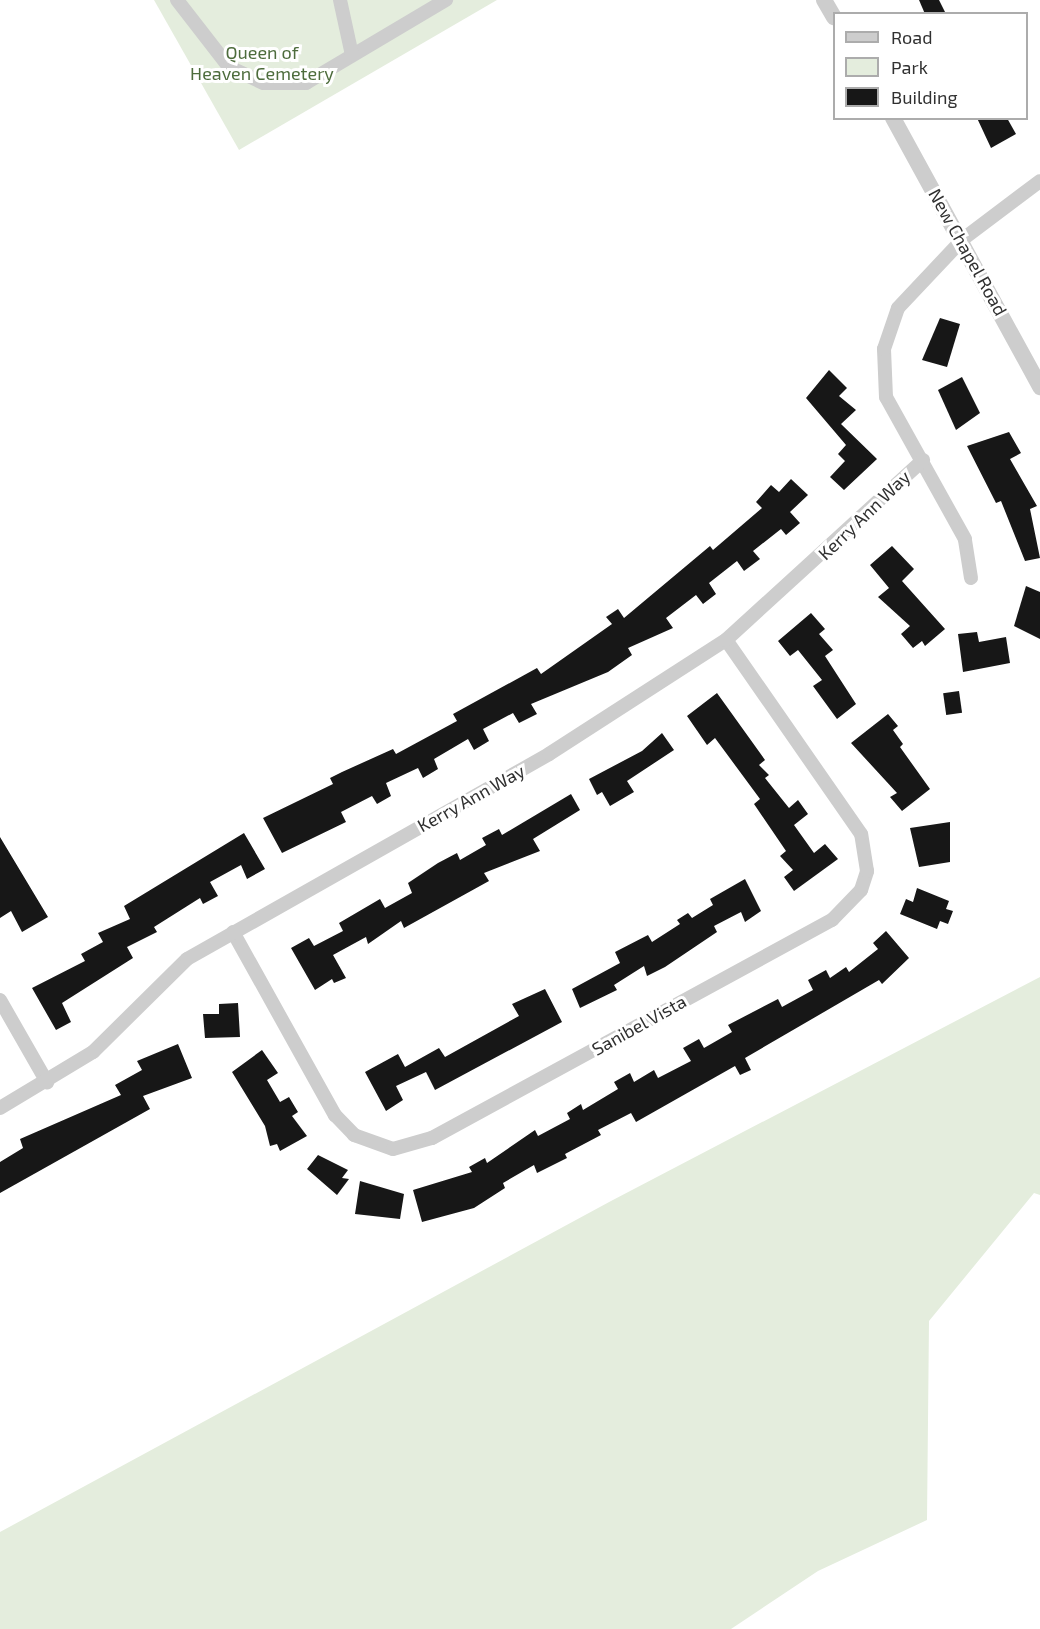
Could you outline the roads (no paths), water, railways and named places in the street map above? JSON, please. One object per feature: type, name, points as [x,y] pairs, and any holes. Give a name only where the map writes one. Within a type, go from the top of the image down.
[{"type":"street","points":[[177,0],[229,67],[264,83],[306,83],[446,0]]},
{"type":"street","points":[[340,0],[352,55]]},
{"type":"street","points":[[824,0],[833,15]]},
{"type":"street","name":"New Chapel Road","points":[[894,120],[963,239],[1040,387]]},
{"type":"street","points":[[971,578],[965,539],[886,397],[882,372],[887,330],[898,308],[963,239],[1040,181]]},
{"type":"street","name":"Kerry Ann Way","points":[[0,1108],[47,1082],[93,1052],[187,959],[549,754],[726,640],[923,460]]},
{"type":"street","name":"Sanibel Vista","points":[[233,932],[335,1115],[354,1135],[393,1149],[432,1138],[832,920],[861,890],[867,871],[861,834],[726,640]]},
{"type":"street","points":[[0,1000],[47,1082]]},
{"type":"park label","name":"Queen of Heaven Cemetery","points":[[262,63]]}]
